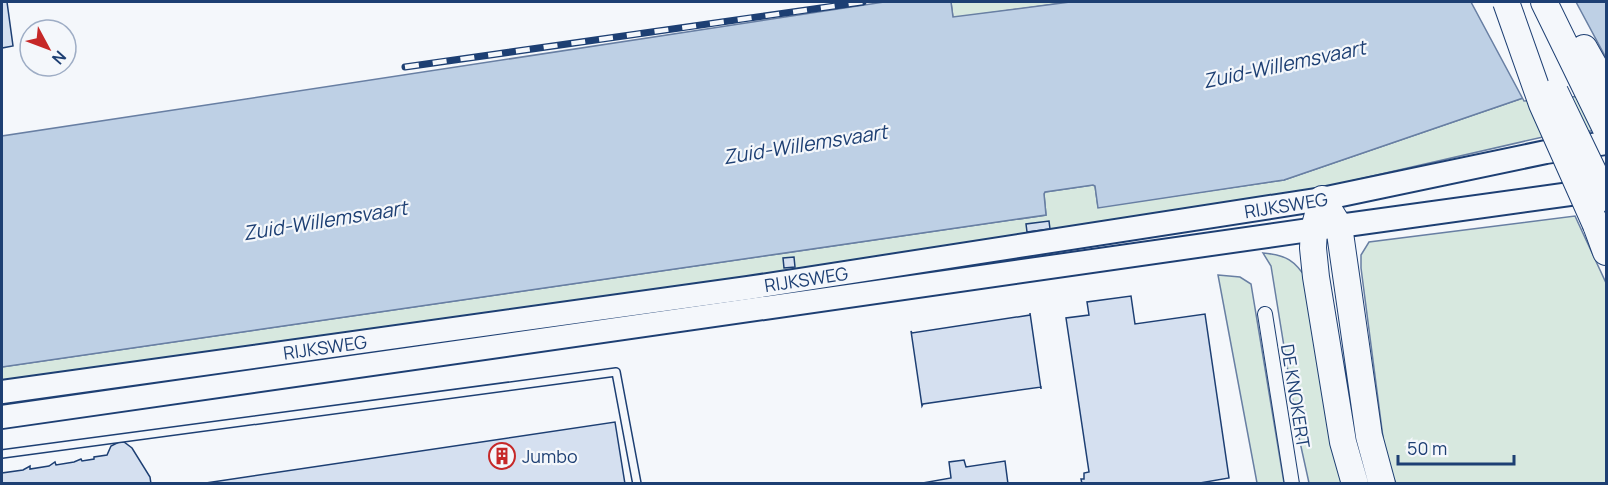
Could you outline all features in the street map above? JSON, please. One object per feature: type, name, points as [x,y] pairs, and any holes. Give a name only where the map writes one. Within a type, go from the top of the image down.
[{"type":"highway","points":[[1507,2],[1606,198]]},
{"type":"highway","points":[[1507,2],[1542,104],[1606,252]]},
{"type":"highway","points":[[1544,2],[1587,52],[1606,87]]},
{"type":"highway","points":[[1544,2],[1606,129]]},
{"type":"highway","points":[[1322,199],[1370,436],[1382,483]]},
{"type":"highway","points":[[1327,227],[1313,248],[1316,277],[1343,442],[1355,483]]},
{"type":"main road","name":"RIJKSWEG","points":[[2,392],[748,288],[1322,199],[1546,152],[1606,143]]},
{"type":"main road","name":"RIJKSWEG","points":[[2,417],[1606,189]]},
{"type":"street","name":"DE KNOKERT","points":[[1265,314],[1292,483]]},
{"type":"lane","points":[[2,454],[616,372],[637,483]]},
{"type":"shaded area","points":[[951,2],[1070,2],[953,18]]},
{"type":"shaded area","points":[[1606,92],[1606,129],[1543,137],[1316,189],[699,285],[2,382],[2,367],[1046,215],[1045,192],[1093,185],[1098,207],[1284,180],[1523,98]]},
{"type":"shaded area","points":[[1575,216],[1606,283],[1606,483],[1396,483],[1384,445],[1361,268],[1361,255],[1369,242]]},
{"type":"shaded area","points":[[1263,253],[1278,255],[1294,263],[1308,281],[1345,483],[1309,483],[1298,433],[1271,266]]},
{"type":"shaded area","points":[[1218,275],[1240,277],[1251,284],[1284,483],[1257,483]]},
{"type":"water","name":"Zuid-Willemsvaart","points":[[884,2],[951,2],[953,17],[1070,2],[1606,2],[1606,91],[1523,98],[1284,180],[1098,208],[1093,185],[1045,192],[1046,215],[2,367],[2,136]]},
{"type":"pier","points":[[1471,2],[1576,2],[1606,58],[1606,94],[1524,101]]},
{"type":"building","points":[[2,2],[7,2],[13,46],[2,48]]},
{"type":"building","points":[[1049,221],[1050,229],[1027,232],[1026,224]]},
{"type":"building","points":[[794,257],[795,267],[784,268],[783,258]]},
{"type":"building","points":[[1131,296],[1135,324],[1205,314],[1229,478],[1194,484],[1082,484],[1081,479],[1084,479],[1084,473],[1089,472],[1066,318],[1089,315],[1087,302]]},
{"type":"building","points":[[1030,313],[1041,387],[923,404],[922,406],[911,331],[912,333],[1030,315]]},
{"type":"building","name":"Jumbo","points":[[615,422],[625,484],[199,484]]},
{"type":"building","points":[[124,442],[132,448],[150,477],[151,484],[2,484],[2,473],[23,470],[30,466],[30,469],[49,466],[55,462],[56,465],[81,459],[82,461],[94,459],[94,457],[107,455],[111,446]]},
{"type":"building","points":[[964,460],[966,467],[1005,461],[1008,484],[917,484],[951,478],[949,462]]},
{"type":"railway","points":[[405,67],[863,2]]},
{"type":"place","name":"Jumbo","points":[[502,456]]}]
